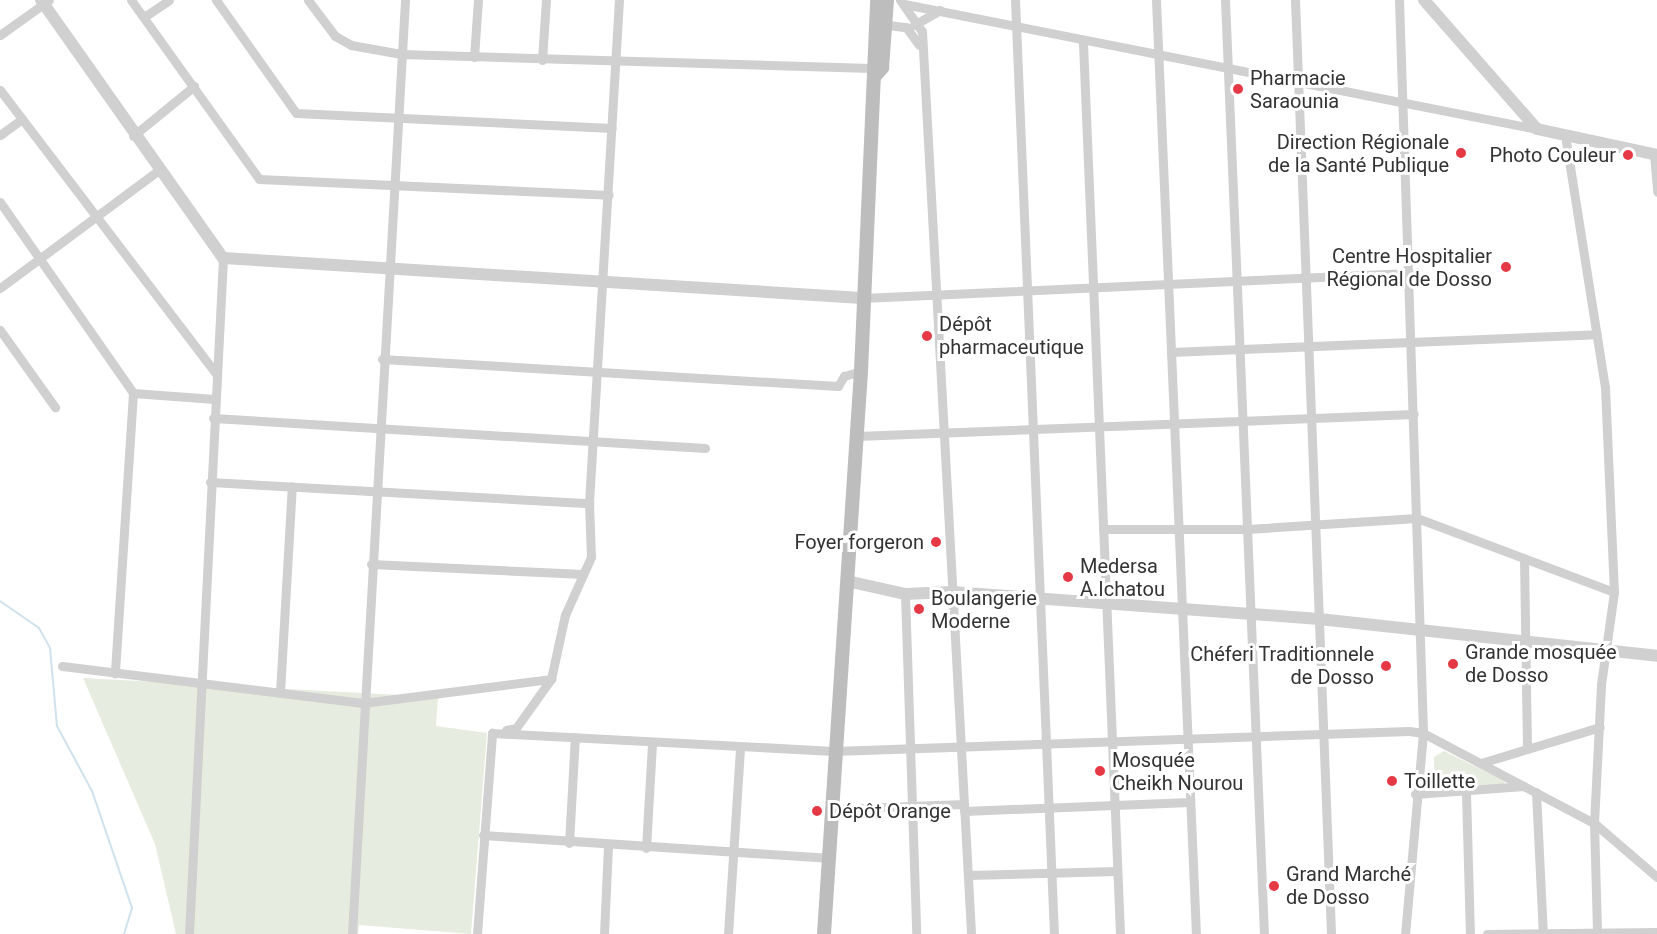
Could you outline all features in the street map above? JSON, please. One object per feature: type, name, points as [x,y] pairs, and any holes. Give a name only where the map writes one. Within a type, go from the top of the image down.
[{"type":"main road","points":[[877,0],[881,24]]},
{"type":"main road","points":[[824,934],[829,809],[857,436],[862,298],[877,71],[881,24],[888,0]]},
{"type":"street","points":[[131,0],[260,179],[393,187],[609,195]]},
{"type":"street","points":[[144,17],[169,0]]},
{"type":"street","points":[[216,0],[296,113],[612,128]]},
{"type":"street","points":[[308,0],[335,36],[351,45],[401,54],[877,71]]},
{"type":"street","points":[[352,934],[387,268],[405,0]]},
{"type":"street","points":[[474,57],[478,0]]},
{"type":"street","points":[[542,60],[546,0]]},
{"type":"street","points":[[492,733],[516,728],[551,679],[565,615],[591,557],[589,503],[595,441],[619,0]]},
{"type":"street","points":[[888,0],[1083,43],[1537,129],[1655,154],[1657,192]]},
{"type":"street","points":[[1015,0],[1054,934]]},
{"type":"street","points":[[1156,0],[1196,934]]},
{"type":"street","points":[[1225,0],[1239,349],[1245,419],[1253,734],[1264,934]]},
{"type":"street","points":[[1295,0],[1330,934]]},
{"type":"street","points":[[1399,0],[1423,733],[1415,794],[1405,934]]},
{"type":"street","points":[[1424,0],[1537,129]]},
{"type":"street","points":[[0,35],[44,2],[133,136],[223,258],[198,681],[189,934]]},
{"type":"street","points":[[903,2],[922,25],[920,45],[933,295],[971,934]]},
{"type":"street","points":[[881,24],[906,27],[922,25],[940,10]]},
{"type":"street","points":[[906,27],[920,45]]},
{"type":"street","points":[[1083,43],[1110,740],[1120,934]]},
{"type":"street","points":[[133,136],[194,86]]},
{"type":"street","points":[[0,90],[216,374]]},
{"type":"street","points":[[0,135],[22,119]]},
{"type":"street","points":[[1565,135],[1605,387],[1614,592],[1603,652],[1594,823],[1597,931]]},
{"type":"street","points":[[0,288],[159,170]]},
{"type":"street","points":[[0,202],[41,257],[134,393],[115,673]]},
{"type":"street","points":[[223,258],[862,298],[1409,273]]},
{"type":"street","points":[[0,330],[55,407]]},
{"type":"street","points":[[1171,352],[1597,334]]},
{"type":"street","points":[[382,359],[837,386],[844,376],[861,371]]},
{"type":"street","points":[[134,393],[214,399]]},
{"type":"street","points":[[857,436],[941,429],[1099,427],[1245,419],[1414,414]]},
{"type":"street","points":[[213,418],[705,448]]},
{"type":"street","points":[[210,482],[589,503]]},
{"type":"street","points":[[280,692],[292,486]]},
{"type":"street","points":[[1103,529],[1246,529],[1417,518],[1614,592]]},
{"type":"street","points":[[1524,558],[1527,749]]},
{"type":"street","points":[[371,564],[583,574]]},
{"type":"street","points":[[847,581],[905,594],[952,592],[1319,619],[1603,652],[1657,656]]},
{"type":"street","points":[[905,594],[916,934]]},
{"type":"street","points":[[62,666],[363,703],[551,679]]},
{"type":"street","points":[[1481,764],[1600,727]]},
{"type":"street","points":[[492,733],[834,751],[959,750],[1253,734],[1423,733],[1594,823],[1657,877]]},
{"type":"street","points":[[477,934],[492,733]]},
{"type":"street","points":[[568,843],[575,737]]},
{"type":"street","points":[[646,848],[652,743]]},
{"type":"street","points":[[728,934],[740,747]]},
{"type":"street","points":[[1415,794],[1466,793],[1524,786]]},
{"type":"street","points":[[1536,792],[1543,933]]},
{"type":"street","points":[[1466,793],[1470,934]]},
{"type":"street","points":[[829,809],[1050,807],[1190,802]]},
{"type":"street","points":[[483,835],[608,847],[732,851],[827,858]]},
{"type":"street","points":[[604,934],[608,847]]},
{"type":"street","points":[[968,875],[1117,870]]},
{"type":"street","points":[[1486,934],[1657,932]]},
{"type":"shaded area","points":[[83,678],[438,697],[436,726],[487,733],[471,934],[359,925],[358,934],[176,934],[155,844]]},
{"type":"shaded area","points":[[1444,751],[1505,781],[1504,785],[1435,790],[1434,757]]},
{"type":"waterway","points":[[0,601],[39,628],[50,648],[57,726],[92,791],[132,908],[124,934]]},
{"type":"place","name":"Pharmacie Saraounia","points":[[1238,89]]},
{"type":"place","name":"Direction Régionale de la Santé Publique","points":[[1461,153]]},
{"type":"place","name":"Photo Couleur","points":[[1628,155]]},
{"type":"place","name":"Centre Hospitalier Régional de Dosso","points":[[1506,267]]},
{"type":"place","name":"Dépôt pharmaceutique","points":[[927,336]]},
{"type":"place","name":"Foyer forgeron","points":[[936,542]]},
{"type":"place","name":"Medersa A.Ichatou","points":[[1068,577]]},
{"type":"place","name":"Boulangerie Moderne","points":[[919,609]]},
{"type":"place","name":"Grande mosquée de Dosso","points":[[1453,664]]},
{"type":"place","name":"Chéferi Traditionnele de Dosso","points":[[1386,666]]},
{"type":"place","name":"Mosquée Cheikh Nourou","points":[[1100,771]]},
{"type":"place","name":"Toillette","points":[[1392,781]]},
{"type":"place","name":"Dépôt Orange","points":[[817,811]]},
{"type":"place","name":"Grand Marché de Dosso","points":[[1274,886]]}]
